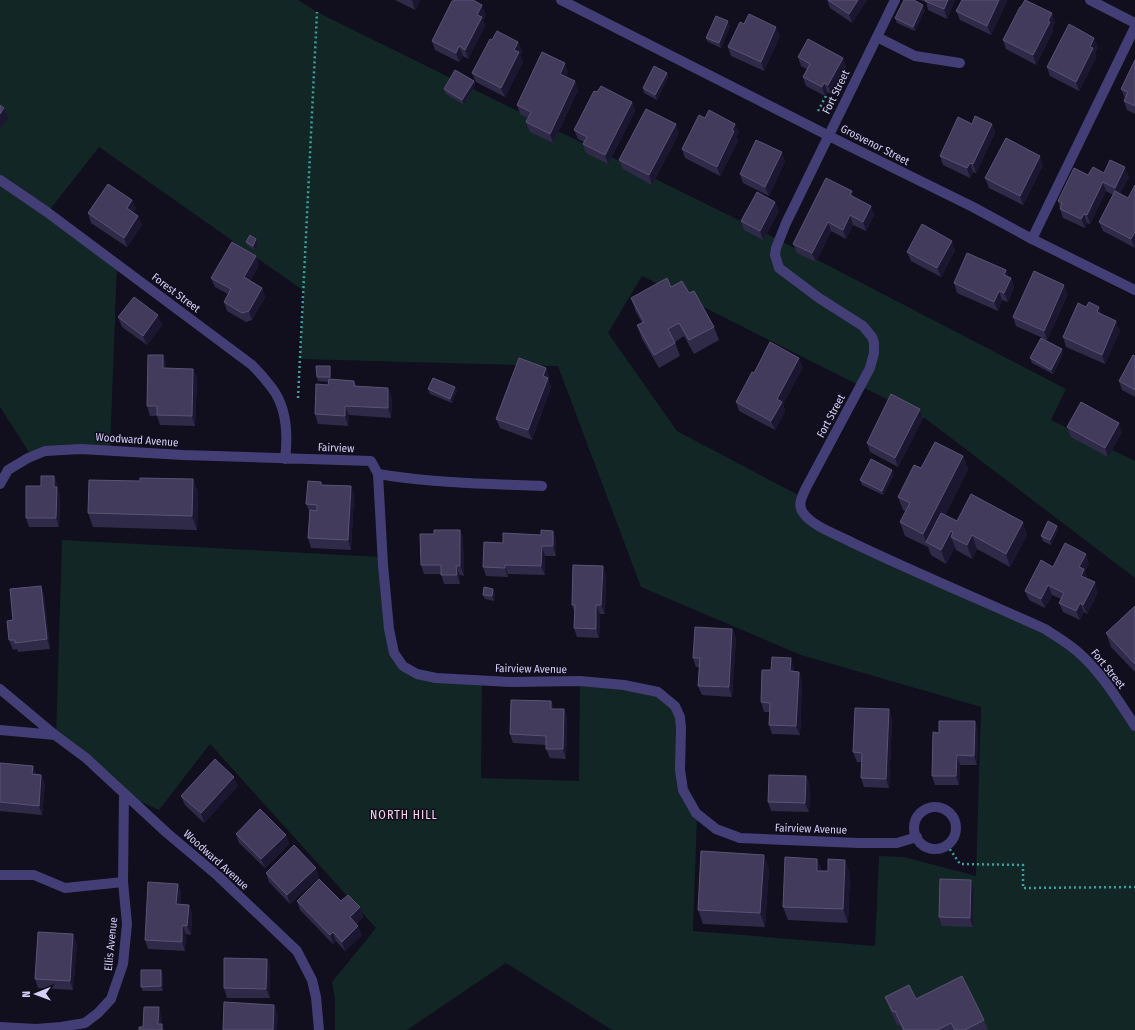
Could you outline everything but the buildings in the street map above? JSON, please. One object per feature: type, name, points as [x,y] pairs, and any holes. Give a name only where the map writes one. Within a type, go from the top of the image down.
[{"type":"street","name":"Grosvenor Street","points":[[561,0],[974,207],[1032,239],[1135,290]]},
{"type":"street","name":"Fort Street","points":[[895,0],[786,223],[776,248],[776,262],[779,268],[819,298],[863,326],[872,337],[874,343],[874,353],[870,368],[802,497],[800,507],[803,514],[813,523],[878,555],[1038,626],[1063,641],[1078,652],[1092,666],[1106,683],[1135,726]]},
{"type":"street","points":[[1090,0],[1135,23]]},
{"type":"street","points":[[1032,239],[1135,27]]},
{"type":"street","points":[[877,37],[915,56],[960,64]]},
{"type":"street","name":"Forest Street","points":[[0,180],[47,212],[252,365],[273,388],[282,406],[288,438],[285,459]]},
{"type":"street","name":"Woodward Avenue","points":[[0,484],[8,470],[28,458],[46,451],[81,449],[285,459]]},
{"type":"street","name":"Fairview","points":[[285,459],[371,461],[378,474]]},
{"type":"street","points":[[378,474],[406,479],[478,484],[542,486]]},
{"type":"street","name":"Fairview Avenue","points":[[378,474],[382,557],[389,629],[394,653],[403,666],[417,674],[436,678],[512,682],[580,682],[624,686],[658,692],[675,706],[680,717],[682,728],[680,770],[683,790],[696,813],[716,828],[740,838],[858,843],[897,842],[917,837]]},
{"type":"street","name":"Woodward Avenue","points":[[0,689],[55,735],[86,758],[124,794],[218,876],[297,951],[312,980],[316,997],[320,1030]]},
{"type":"street","points":[[0,730],[55,735]]},
{"type":"street","name":"Ellis Avenue","points":[[0,1027],[36,1029],[61,1028],[85,1023],[98,1013],[111,999],[123,964],[127,924],[123,882],[124,794]]},
{"type":"street","points":[[936,807],[943,809],[949,812],[954,818],[956,825],[954,837],[948,845],[938,849],[932,849],[926,847],[917,837],[914,830],[915,824],[918,817],[929,808],[936,807]]},
{"type":"street","points":[[0,875],[34,875],[64,888],[123,882]]},
{"type":"path","points":[[298,398],[317,12]]},
{"type":"path","points":[[818,111],[828,92]]},
{"type":"path","points":[[948,845],[960,864],[1023,865],[1023,888],[1135,887]]},
{"type":"green space","points":[[0,0],[298,0],[317,12],[779,240],[1066,389],[1051,420],[1135,461],[1135,578],[926,419],[642,276],[608,333],[677,431],[802,497],[803,514],[996,607],[1078,652],[1135,726],[1135,1030],[612,1030],[506,963],[407,1030],[335,1030],[335,999],[332,982],[376,928],[210,744],[159,810],[124,794],[56,737],[62,540],[382,557],[394,653],[417,674],[482,680],[481,778],[579,781],[580,681],[665,696],[675,705],[682,793],[697,817],[693,931],[875,946],[879,856],[904,857],[976,876],[981,707],[801,655],[641,587],[558,366],[300,359],[304,291],[99,147],[48,212],[117,264],[110,450],[44,456],[34,460],[0,407]]},
{"type":"district","name":"NORTH HILL","points":[[404,815]]}]
